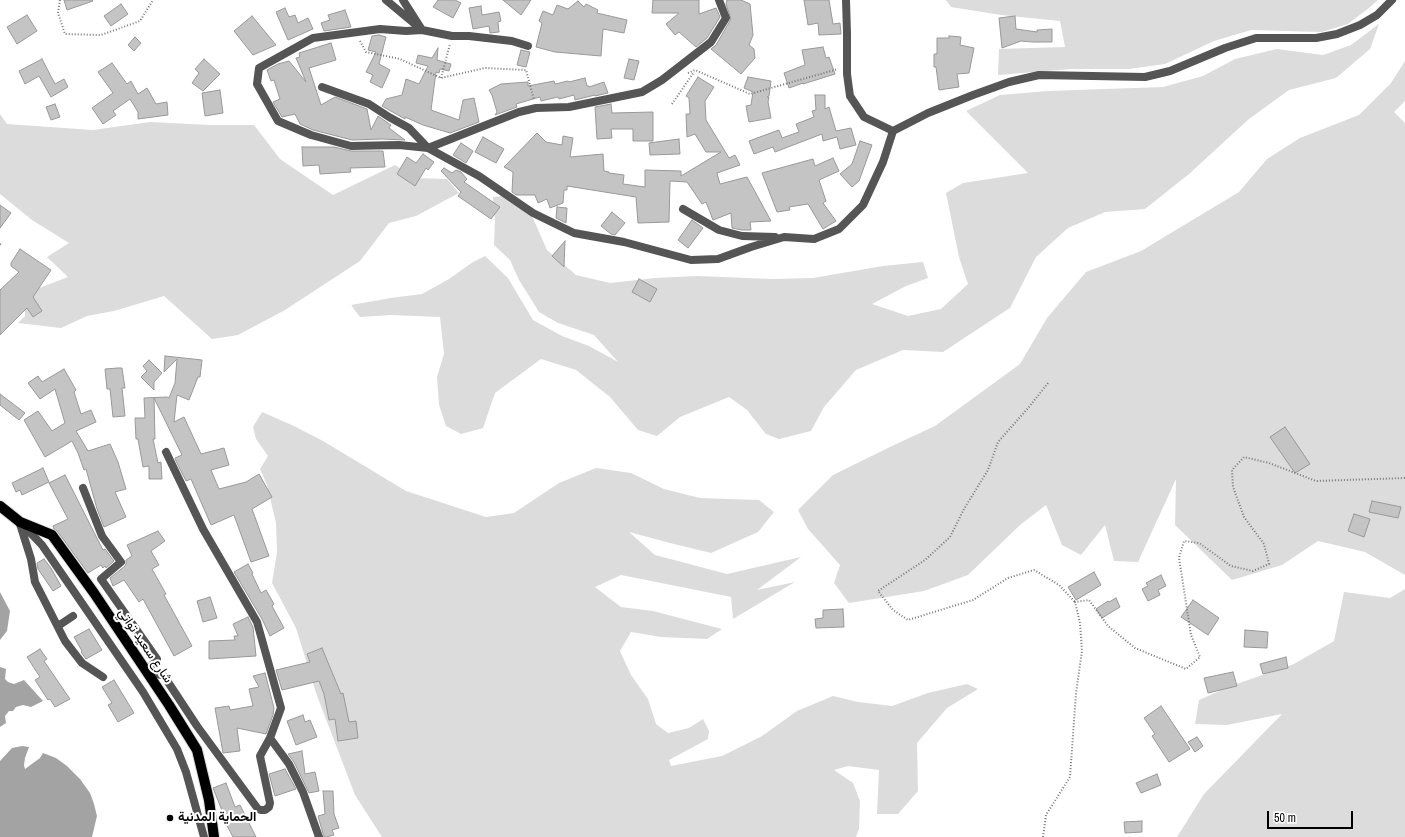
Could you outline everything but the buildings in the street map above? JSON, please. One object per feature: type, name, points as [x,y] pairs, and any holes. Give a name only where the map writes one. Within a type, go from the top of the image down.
[{"type":"main road","name":"شارع سعيد تواتي","points":[[0,506],[20,522],[52,535],[94,593],[147,671],[197,750],[209,800],[214,837]]},
{"type":"street","points":[[386,0],[422,30]]},
{"type":"street","points":[[403,0],[422,30]]},
{"type":"street","points":[[528,46],[512,41],[469,36],[452,36],[422,30],[406,31],[380,29],[313,38],[259,68],[257,84],[278,122],[311,135],[351,146],[399,145],[428,148],[519,112],[536,108],[569,107],[642,92],[668,75],[711,42],[726,18],[719,0]]},
{"type":"street","points":[[846,0],[848,33],[847,66],[850,96],[864,117],[893,131]]},
{"type":"street","points":[[683,209],[719,230],[742,236],[814,239],[839,229],[864,205],[883,162],[893,131],[928,113],[1009,82],[1039,75],[1145,77],[1170,71],[1225,48],[1256,38],[1316,38],[1336,34],[1360,26],[1376,15],[1392,0]]},
{"type":"street","points":[[322,87],[369,104],[409,128],[428,148],[479,176],[533,213],[574,233],[624,242],[691,260],[718,259],[784,237]]},
{"type":"street","points":[[83,488],[102,536],[121,562],[101,579],[157,658],[147,671],[164,676],[202,732],[258,809],[265,810],[269,807],[270,803],[260,756],[270,738],[280,708],[257,622],[203,529],[166,452]]},
{"type":"street","points":[[20,522],[31,559],[35,582],[65,640],[82,663],[103,677]]},
{"type":"street","points":[[20,522],[42,545],[144,692],[177,749],[186,772],[204,837]]},
{"type":"street","points":[[58,626],[73,616]]},
{"type":"street","points":[[270,738],[289,764],[303,792],[319,837]]},
{"type":"path","points":[[60,0],[58,13],[65,34],[101,35],[140,21],[153,0]]},
{"type":"path","points":[[356,32],[366,52],[400,59],[441,78],[484,68],[526,70],[536,108]]},
{"type":"path","points":[[441,78],[452,36]]},
{"type":"path","points":[[682,76],[695,70],[750,94],[847,66]]},
{"type":"path","points":[[672,104],[695,70]]},
{"type":"path","points":[[1043,837],[1046,815],[1070,777],[1076,693],[1082,651],[1080,623],[1075,602],[1060,585],[1034,570],[1008,578],[973,600],[908,620],[893,610],[878,591],[925,560],[950,537],[964,509],[988,470],[998,442],[1048,383]]},
{"type":"path","points":[[1075,602],[1089,600],[1108,626],[1135,648],[1186,669],[1200,657],[1191,635],[1179,558],[1184,541],[1199,543],[1231,566],[1253,571],[1269,564],[1264,544],[1244,517],[1233,487],[1232,470],[1244,457],[1269,463],[1316,480],[1405,478]]},
{"type":"shaded area","points":[[946,0],[1378,0],[1348,24],[1322,32],[1251,30],[1214,41],[1165,64],[1129,69],[1071,69],[998,75],[999,49],[1065,47],[1060,21],[1001,15],[951,7]]},
{"type":"shaded area","points":[[1379,24],[1370,49],[1336,78],[1289,90],[1249,119],[1189,174],[1145,209],[1105,212],[1068,228],[1036,257],[1010,308],[943,352],[903,350],[856,370],[824,407],[811,431],[779,439],[766,434],[747,410],[729,397],[680,417],[657,436],[638,430],[610,397],[576,370],[541,359],[495,393],[483,428],[461,434],[446,426],[439,405],[437,377],[444,354],[440,317],[391,315],[360,317],[351,305],[422,294],[485,256],[508,278],[533,320],[562,336],[589,346],[618,362],[594,335],[558,323],[539,312],[519,280],[510,260],[494,245],[495,221],[493,197],[503,196],[529,209],[547,250],[576,275],[610,283],[655,278],[698,276],[771,279],[813,278],[883,266],[923,262],[928,278],[906,286],[872,304],[908,316],[941,309],[968,284],[959,257],[946,193],[963,183],[1028,173],[966,111],[1000,95],[1048,91],[1163,87],[1203,76],[1235,59],[1277,49],[1323,55],[1351,45]]},
{"type":"shaded area","points":[[1405,61],[1405,101],[1394,112],[1405,123],[1405,575],[1365,552],[1318,541],[1282,565],[1232,580],[1175,525],[1176,479],[1138,562],[1114,561],[1105,525],[1081,555],[1062,545],[1046,505],[1020,525],[968,575],[924,591],[849,603],[834,583],[840,565],[808,529],[798,510],[833,475],[935,426],[1020,364],[1047,318],[1086,272],[1141,251],[1239,192],[1267,159],[1300,138],[1359,115],[1391,83]]},
{"type":"shaded area","points":[[0,114],[7,124],[93,130],[150,122],[210,125],[254,125],[280,159],[333,195],[395,165],[415,178],[447,179],[459,193],[416,216],[389,223],[360,261],[285,310],[238,335],[212,339],[164,296],[114,311],[87,316],[61,328],[18,323],[25,316],[25,306],[39,288],[68,277],[47,257],[69,243],[32,220],[0,194]]},
{"type":"shaded area","points":[[262,412],[323,441],[406,491],[486,517],[514,513],[559,483],[596,468],[631,473],[664,489],[700,498],[759,500],[774,512],[758,532],[711,553],[629,532],[655,555],[727,574],[801,557],[757,590],[795,582],[733,619],[731,597],[621,575],[595,587],[621,607],[653,611],[722,629],[707,639],[661,637],[631,632],[620,651],[631,675],[648,699],[656,724],[668,733],[689,728],[703,719],[709,731],[708,739],[669,760],[671,766],[722,756],[762,736],[797,711],[833,696],[858,702],[892,706],[928,693],[967,684],[978,689],[947,708],[917,743],[918,791],[898,814],[877,814],[879,770],[848,766],[834,770],[853,783],[860,801],[859,829],[856,837],[382,837],[355,795],[316,693],[296,628],[272,583],[277,552],[276,523],[267,485],[260,469],[268,456],[256,439],[253,427]]},
{"type":"shaded area","points":[[1405,589],[1405,837],[1177,837],[1204,794],[1282,714],[1227,725],[1195,724],[1199,700],[1231,686],[1294,664],[1334,641],[1344,592],[1390,598]]},
{"type":"shaded area","points":[[0,592],[10,611],[7,631],[0,640]]},
{"type":"shaded area","points":[[0,667],[6,669],[5,679],[8,682],[14,684],[24,680],[43,701],[31,707],[23,705],[16,707],[13,711],[9,711],[5,716],[6,723],[0,727]]},
{"type":"shaded area","points":[[22,746],[29,747],[25,758],[25,769],[40,758],[43,753],[56,758],[67,766],[80,779],[90,793],[97,816],[92,837],[0,837],[0,761],[12,748]]},
{"type":"place","name":"الحماية المدنية","points":[[170,818]]}]
